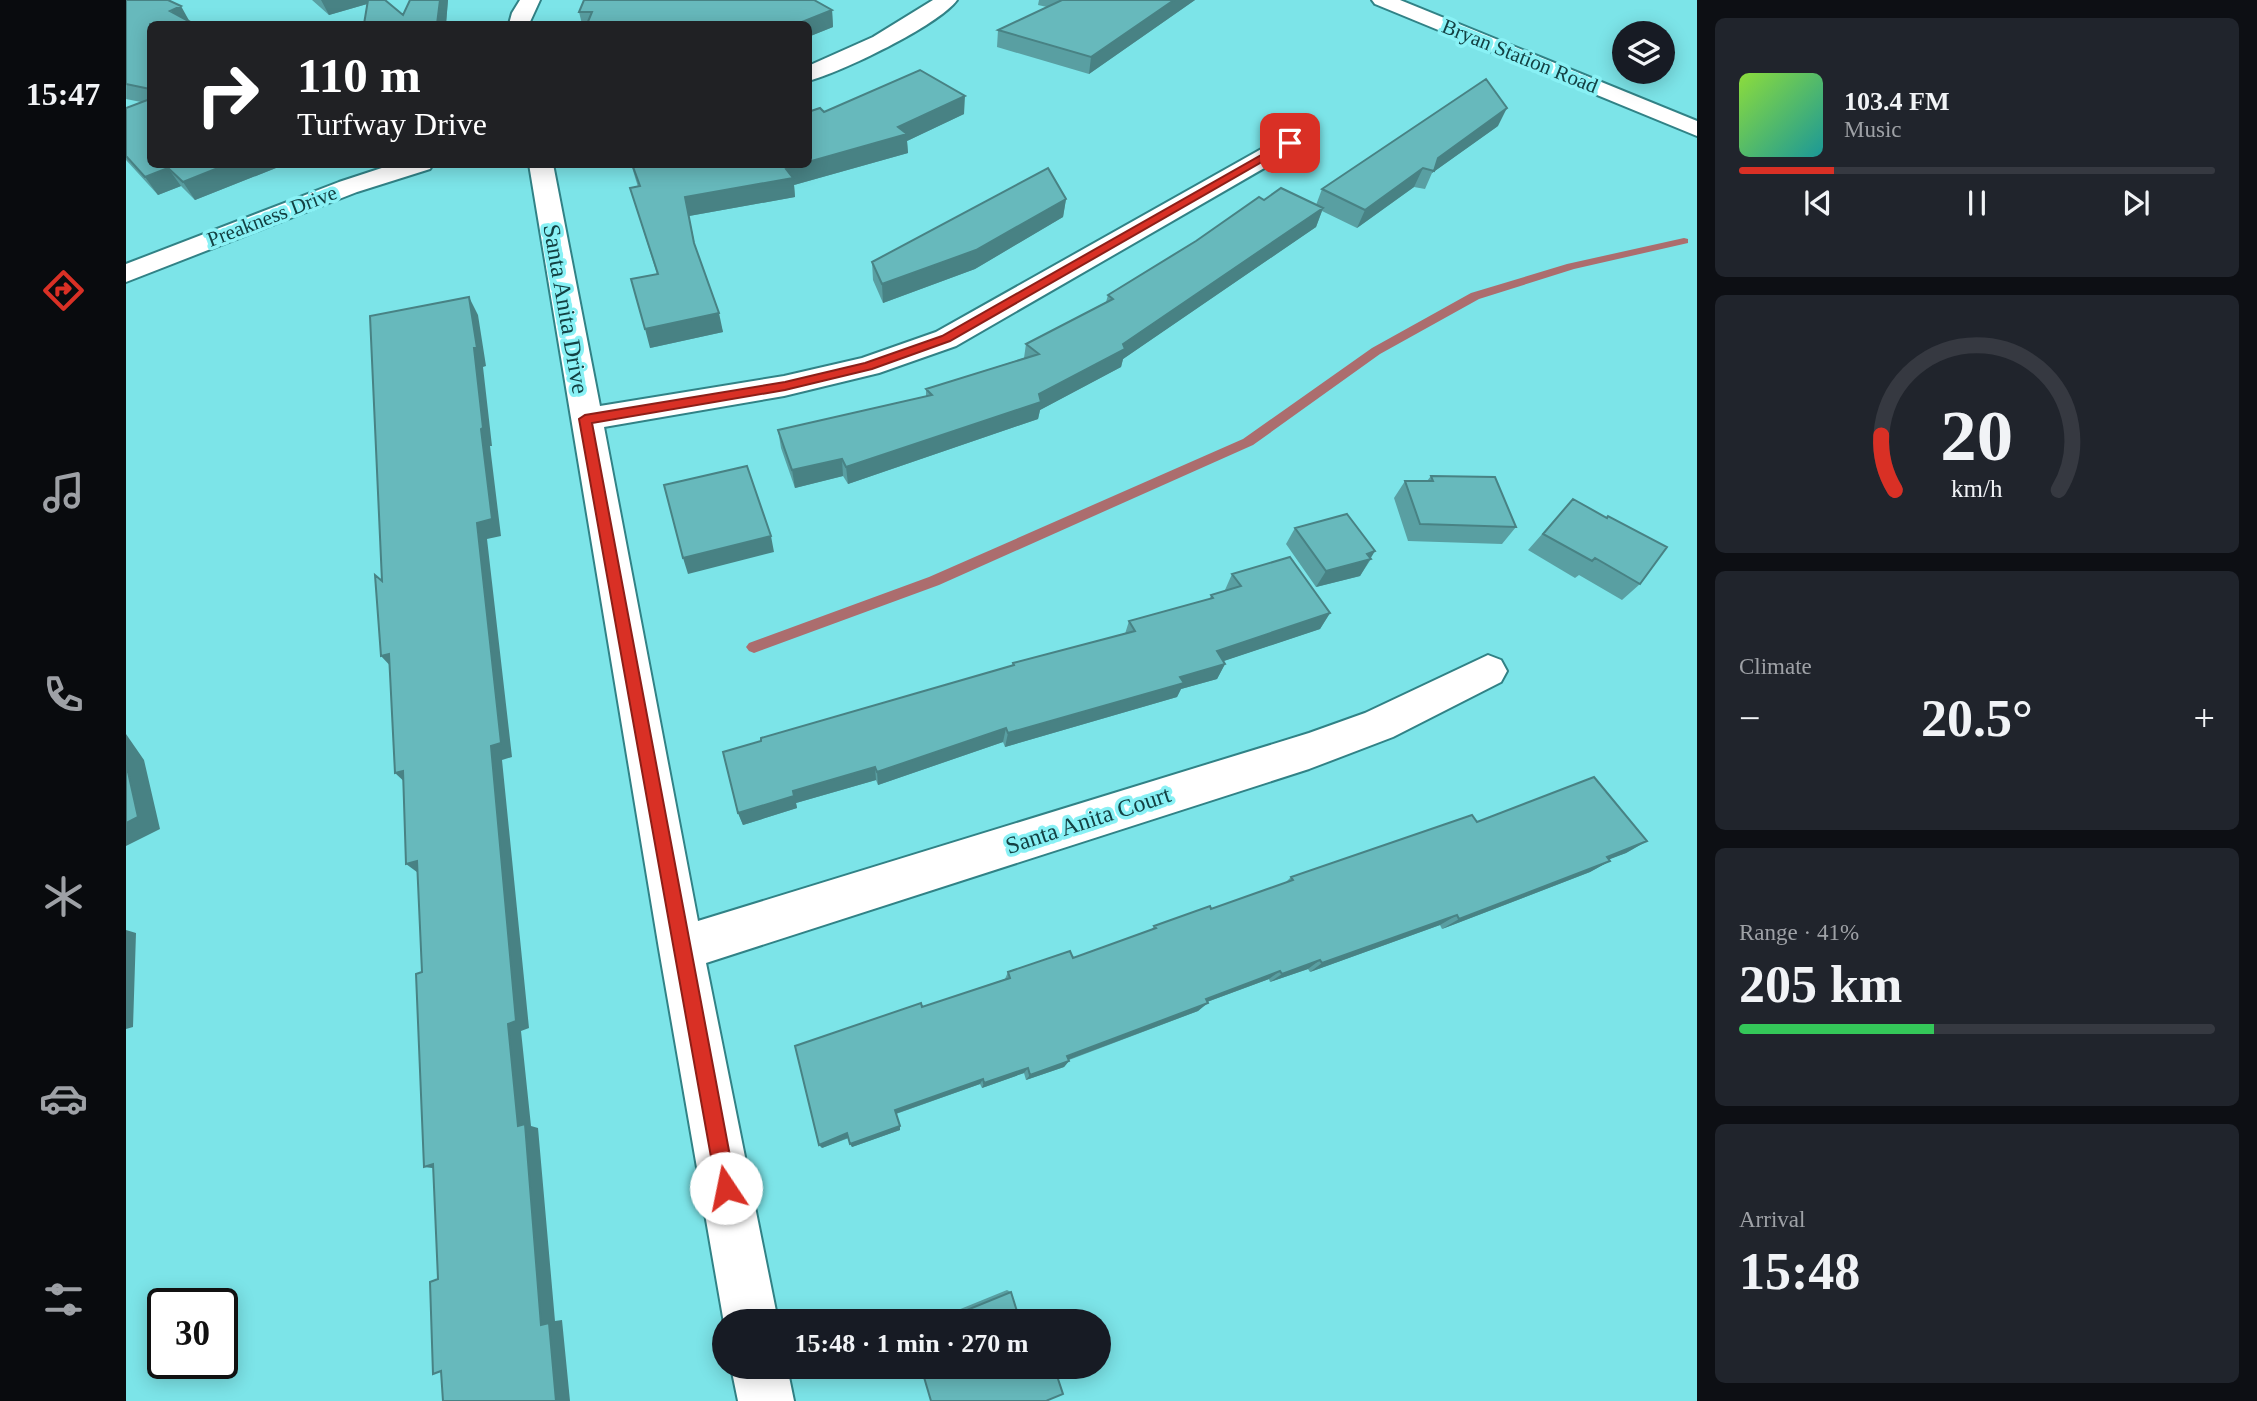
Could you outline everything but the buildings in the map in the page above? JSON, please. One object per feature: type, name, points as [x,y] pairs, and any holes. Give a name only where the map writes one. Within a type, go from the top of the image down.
[{"type":"street","points":[[520,21],[530,0]]},
{"type":"street","points":[[812,73],[830,67],[901,31],[947,0]]},
{"type":"street","name":"Bryan Station Road","points":[[1382,0],[1697,129]]},
{"type":"street","points":[[585,419],[785,386],[868,366],[946,339],[1290,143]]},
{"type":"street","name":"Preakness Drive","points":[[128,271],[348,187],[409,168]]},
{"type":"street","name":"Santa Anita Drive","points":[[542,168],[681,949],[749,1309]]},
{"type":"street","name":"Santa Anita Court","points":[[681,949],[1308,751],[1379,725],[1488,671]]},
{"type":"street","points":[[761,1379],[766,1401]]},
{"type":"waterway","points":[[754,647],[934,581],[1248,442],[1376,351],[1475,296],[1571,266],[1684,241]]},
{"type":"route","points":[[726,1188],[585,419],[785,386],[868,366],[946,339],[1290,143]]}]
